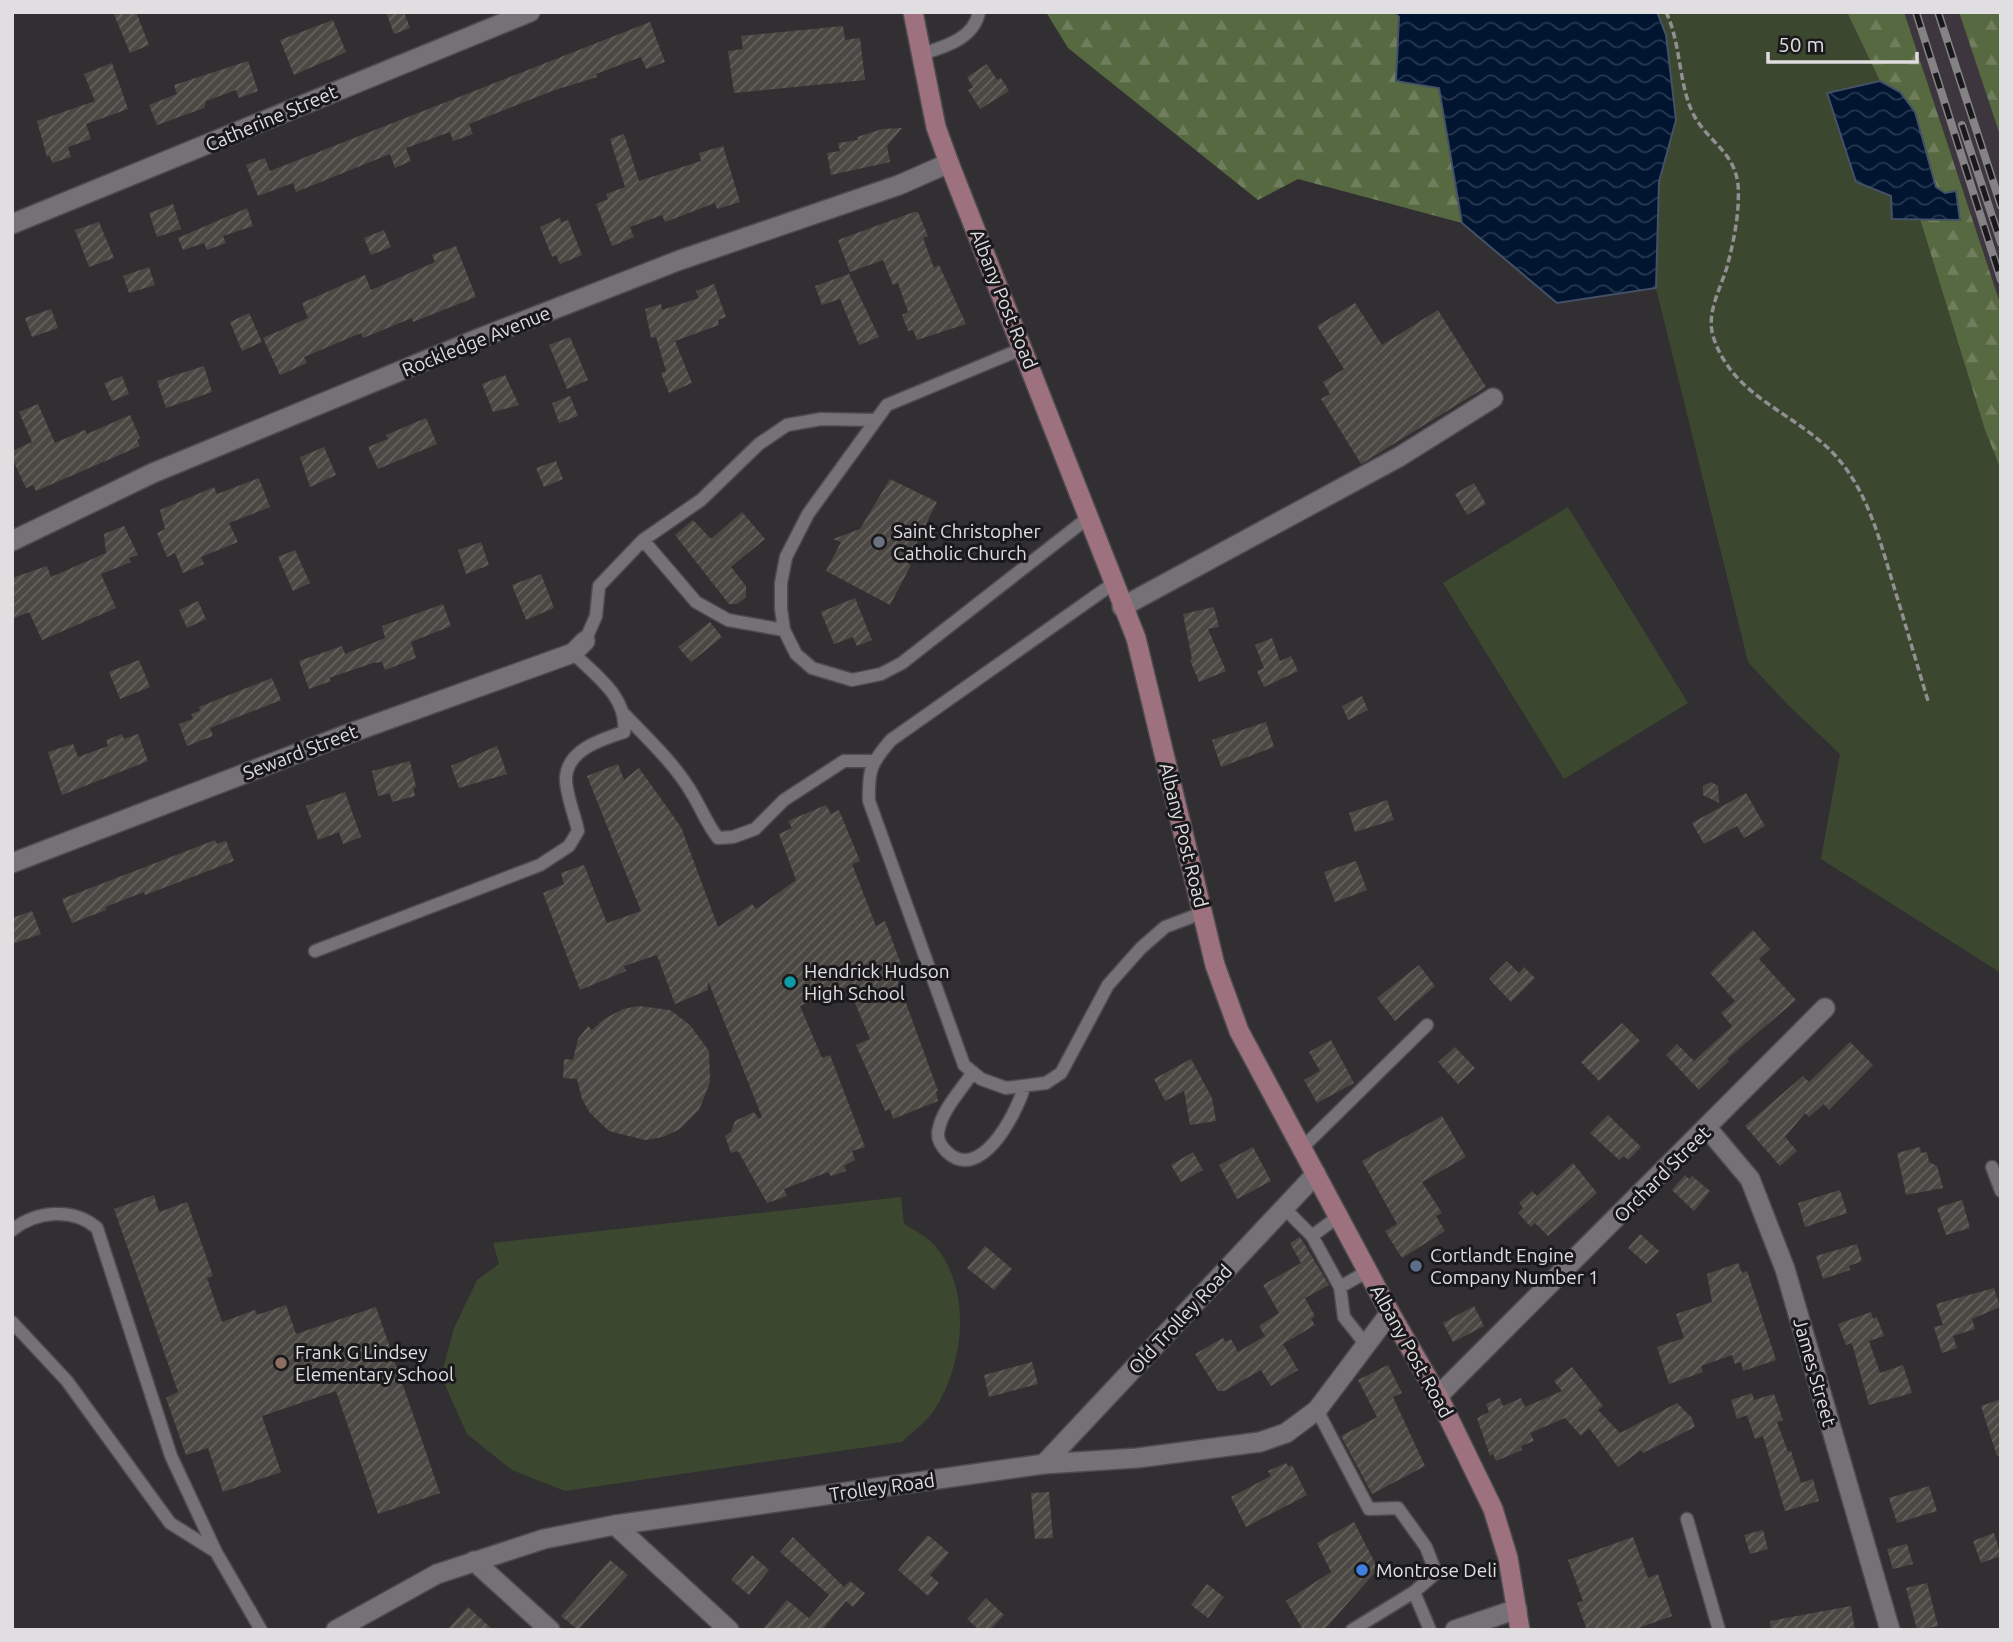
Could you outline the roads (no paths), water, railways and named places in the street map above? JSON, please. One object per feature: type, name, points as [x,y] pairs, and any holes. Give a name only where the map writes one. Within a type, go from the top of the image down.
[{"type":"main road","name":"Albany Post Road","points":[[914,12],[936,127],[1136,638],[1215,965],[1239,1031],[1390,1313],[1438,1396],[1493,1509],[1508,1558],[1520,1630]]},
{"type":"street","name":"Catherine Street","points":[[12,224],[530,12]]},
{"type":"street","name":"Rockledge Avenue","points":[[12,541],[153,473],[480,338],[680,260],[899,185],[949,163]]},
{"type":"street","points":[[1122,607],[1399,457],[1493,398]]},
{"type":"street","name":"Seward Street","points":[[12,863],[579,647]]},
{"type":"street","name":"Orchard Street","points":[[1438,1396],[1709,1129],[1825,1009]]},
{"type":"street","name":"James Street","points":[[1709,1129],[1750,1179],[1785,1269],[1890,1630]]},
{"type":"street","name":"Old Trolley Road","points":[[1044,1464],[1316,1174]]},
{"type":"street","name":"Trolley Road","points":[[336,1630],[426,1580],[474,1561],[544,1539],[615,1525],[1044,1464],[1137,1458],[1260,1442],[1286,1433],[1317,1410],[1390,1313]]},
{"type":"street","points":[[615,1525],[729,1630]]},
{"type":"street","points":[[474,1561],[550,1630]]},
{"type":"street","points":[[1455,1630],[1517,1609]]},
{"type":"lane","points":[[922,54],[950,45],[964,35],[975,25],[979,12]]},
{"type":"lane","points":[[1024,348],[887,405],[808,514],[786,557],[780,583],[784,630],[796,654],[813,668],[852,680],[881,674],[902,663],[1088,517]]},
{"type":"lane","points":[[315,951],[540,865],[569,846],[578,831],[566,776],[574,757],[595,741],[624,732],[624,714],[618,697],[579,647],[596,616],[599,586],[643,540],[701,500],[759,444],[787,425],[821,419],[875,420]]},
{"type":"lane","points":[[643,540],[696,601],[728,620],[784,630]]},
{"type":"lane","points":[[1114,583],[891,740],[873,761],[869,772],[869,801],[964,1066],[1006,1088],[1024,1088],[1045,1083],[1061,1073],[1108,985],[1141,948],[1165,927],[1202,913]]},
{"type":"lane","points":[[624,714],[672,767],[693,795],[702,817],[718,838],[733,837],[755,829],[784,800],[844,761],[873,761]]},
{"type":"lane","points":[[1302,1148],[1427,1026]]},
{"type":"lane","points":[[973,1072],[941,1120],[937,1132],[940,1145],[957,1162],[969,1162],[981,1156],[1016,1112],[1024,1088]]},
{"type":"lane","points":[[1992,1167],[2001,1191]]},
{"type":"lane","points":[[1284,1208],[1312,1236],[1340,1287],[1344,1317],[1367,1346]]},
{"type":"lane","points":[[12,1230],[30,1218],[53,1212],[91,1223],[97,1228],[171,1456],[216,1552],[261,1630]]},
{"type":"lane","points":[[1312,1236],[1339,1216]]},
{"type":"lane","points":[[1340,1287],[1368,1271]]},
{"type":"lane","points":[[12,1322],[67,1381],[170,1523],[216,1552]]},
{"type":"lane","points":[[1317,1410],[1369,1509],[1398,1508],[1426,1547],[1436,1573],[1414,1592],[1352,1630]]},
{"type":"lane","points":[[1687,1519],[1719,1630]]},
{"type":"lane","points":[[1414,1592],[1430,1630]]},
{"type":"water","points":[[1395,12],[1657,12],[1666,35],[1676,120],[1659,182],[1656,288],[1557,303],[1462,223],[1439,88],[1396,81],[1399,17]]},
{"type":"water","points":[[1880,81],[1900,92],[1915,112],[1936,187],[1945,193],[1956,191],[1960,220],[1892,219],[1891,196],[1856,182],[1827,93]]},
{"type":"railway","points":[[1916,12],[2001,280]]},
{"type":"railway","points":[[1938,12],[2001,206]]},
{"type":"railway","points":[[1962,125],[2001,243]]},
{"type":"place","name":"Saint Christopher Catholic Church","points":[[879,542]]},
{"type":"place","name":"Hendrick Hudson High School","points":[[790,982]]},
{"type":"place","name":"Cortlandt Engine Company Number 1","points":[[1416,1266]]},
{"type":"place","name":"Frank G Lindsey Elementary School","points":[[281,1363]]},
{"type":"place","name":"Montrose Deli","points":[[1362,1570]]}]
